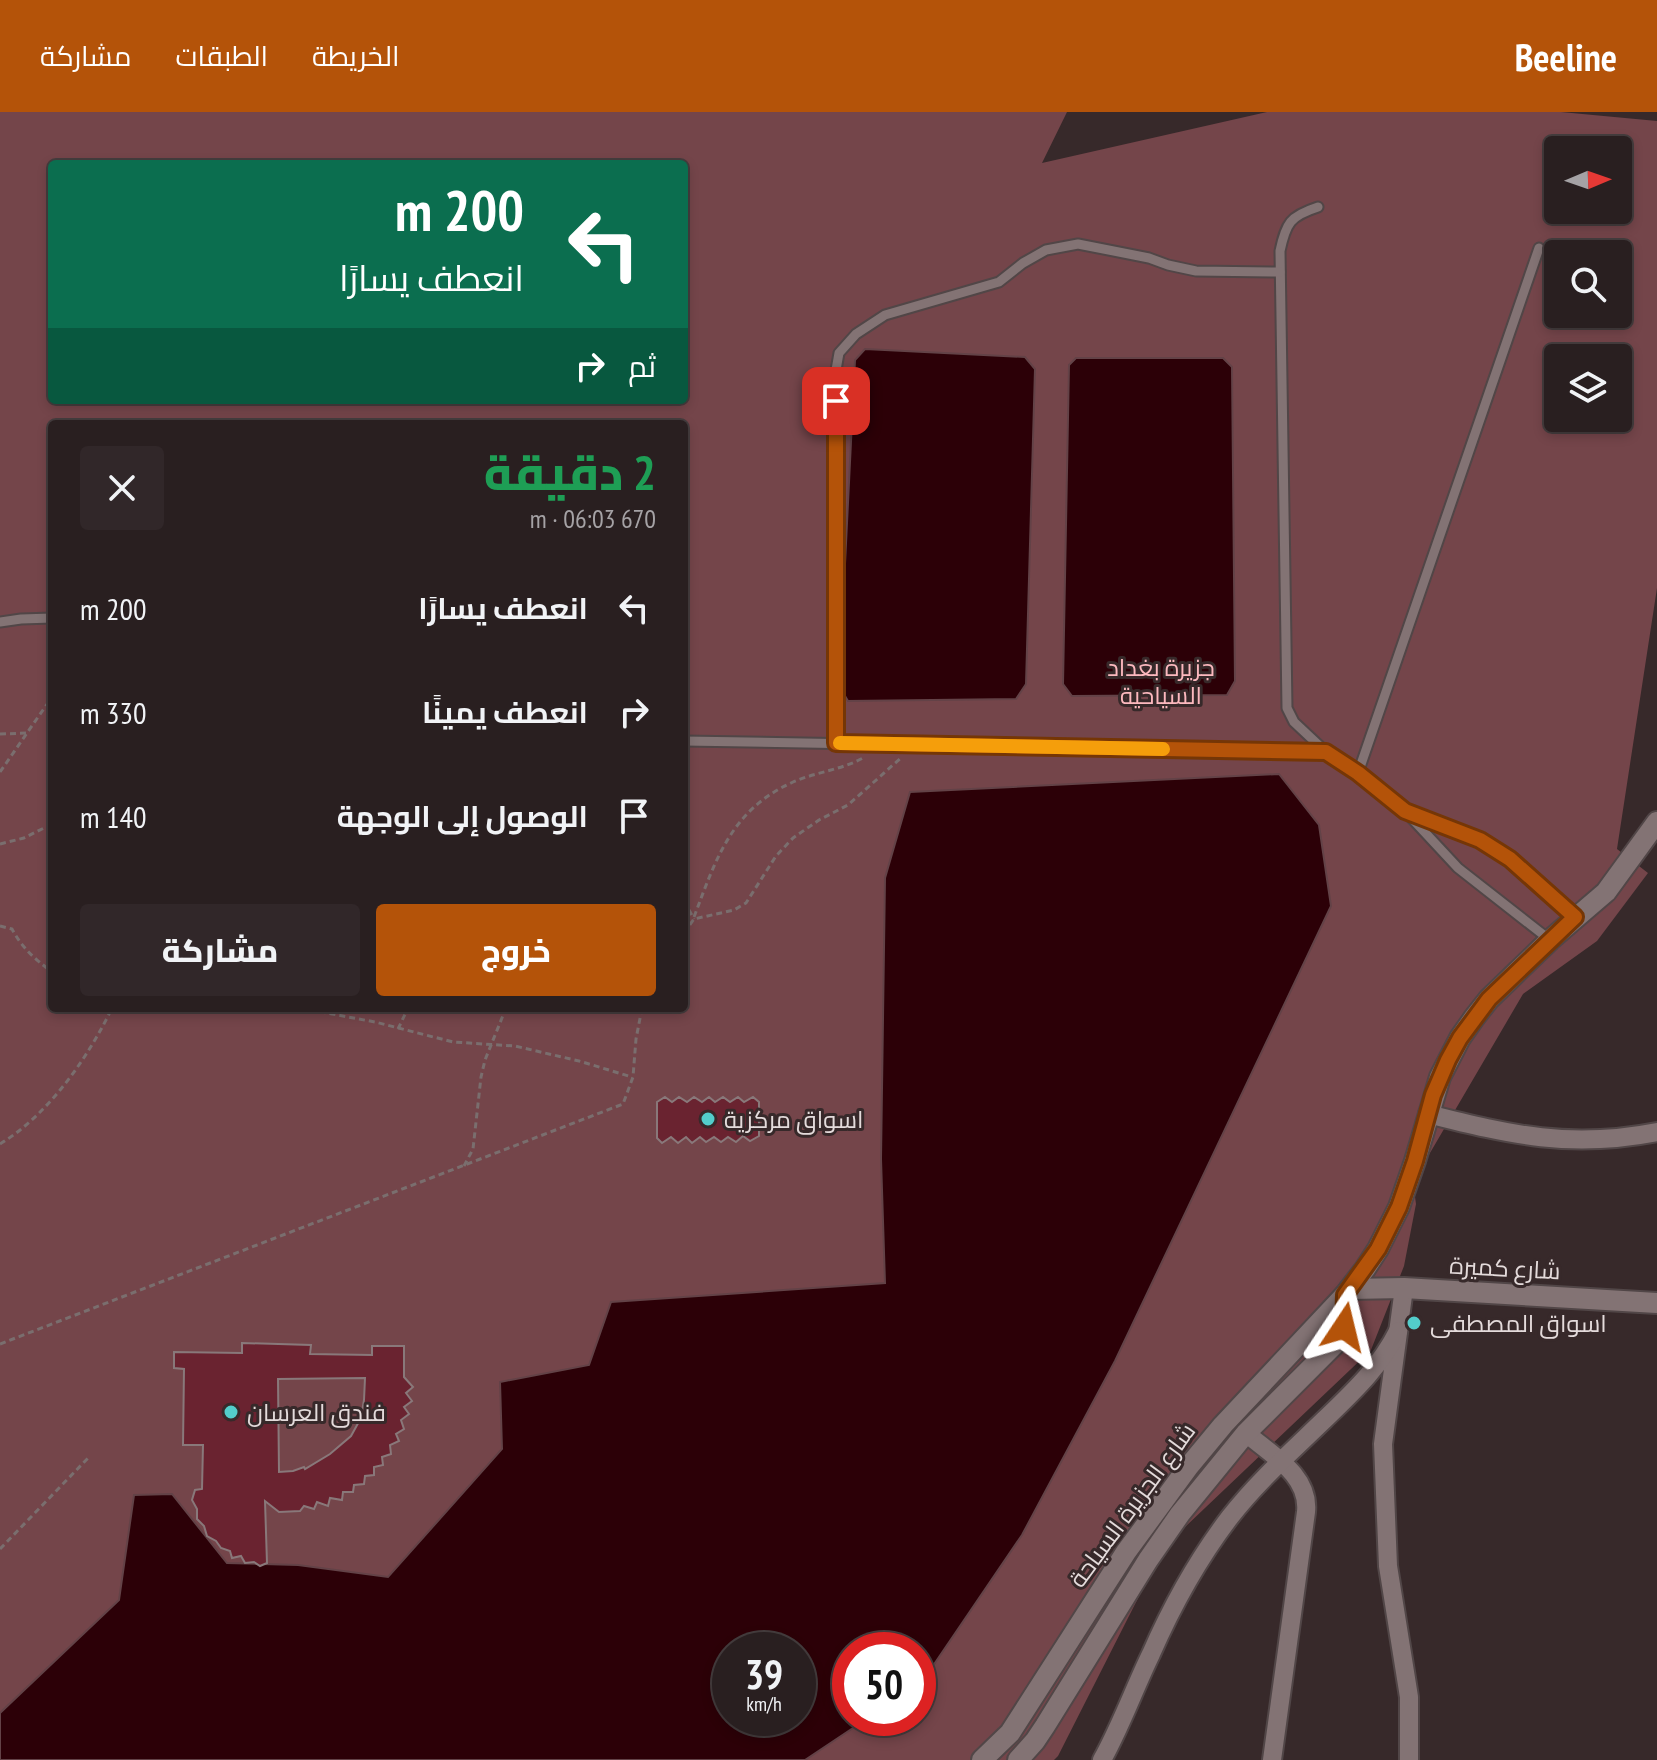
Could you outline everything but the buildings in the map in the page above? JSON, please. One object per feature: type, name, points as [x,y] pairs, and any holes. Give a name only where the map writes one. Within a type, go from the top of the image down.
[{"type":"main road","name":"شارع الجزيرة السياحة","points":[[982,1760],[1017,1723],[1126,1552],[1189,1466],[1223,1425],[1348,1292],[1378,1249],[1399,1207],[1433,1095],[1448,1060],[1474,1018],[1489,999],[1550,940],[1606,892],[1657,822]]},
{"type":"main road","name":"شارع كميرة","points":[[1348,1292],[1404,1288],[1657,1303]]},
{"type":"main road","name":"شارع الجزيرة السياحة","points":[[1018,1760],[1045,1726],[1180,1514],[1246,1433],[1334,1345],[1344,1327],[1348,1292]]},
{"type":"street","points":[[1428,1114],[1494,1131],[1562,1140],[1597,1140],[1657,1132]]},
{"type":"street","points":[[1404,1288],[1383,1444],[1388,1566],[1409,1697],[1409,1760]]},
{"type":"street","points":[[1102,1760],[1190,1577],[1231,1516],[1280,1462],[1370,1375],[1398,1331]]},
{"type":"street","points":[[1246,1433],[1301,1484],[1306,1505],[1272,1760]]},
{"type":"lane","points":[[1318,207],[1302,212],[1289,222],[1280,251],[1287,708],[1294,722],[1326,752],[1405,811],[1458,868],[1550,940]]},
{"type":"lane","points":[[836,743],[836,370],[839,353],[856,334],[885,315],[999,282],[1046,250],[1078,244],[1196,271],[1280,272]]},
{"type":"lane","points":[[1358,773],[1539,248]]},
{"type":"lane","points":[[0,622],[48,618]]},
{"type":"lane","points":[[688,741],[1326,752]]},
{"type":"lane","points":[[1405,811],[1480,840],[1510,859],[1575,917]]},
{"type":"path","points":[[0,772],[48,703]]},
{"type":"path","points":[[0,734],[27,733]]},
{"type":"path","points":[[688,927],[723,844],[742,818],[768,796],[793,782],[819,772],[849,766],[877,744]]},
{"type":"path","points":[[694,919],[734,910],[746,903],[776,856],[793,838],[848,805],[918,745]]},
{"type":"path","points":[[0,844],[24,838],[48,826]]},
{"type":"path","points":[[688,908],[694,919]]},
{"type":"path","points":[[0,926],[12,929],[30,955],[48,969]]},
{"type":"path","points":[[0,1144],[39,1115],[73,1073],[110,1012]]},
{"type":"path","points":[[321,1012],[453,1042],[515,1046],[633,1077]]},
{"type":"path","points":[[398,1029],[406,1012]]},
{"type":"path","points":[[464,1166],[473,1149],[485,1060],[504,1012]]},
{"type":"path","points":[[0,1344],[623,1104],[633,1077],[641,1012]]},
{"type":"path","points":[[0,1549],[90,1456]]},
{"type":"green space","name":"جزيرة بغداد السياحية","points":[[0,112],[1067,112],[1042,163],[1267,112],[1561,112],[1657,121],[1657,588],[1617,849],[1648,873],[1597,941],[1523,994],[1413,1182],[1416,1204],[1404,1266],[1371,1350],[1164,1547],[1054,1760],[0,1760]]},
{"type":"shaded area","points":[[865,349],[1025,357],[1035,369],[1026,684],[1016,699],[848,701],[839,686],[855,360]]},
{"type":"shaded area","points":[[1076,358],[1223,358],[1232,367],[1235,681],[1227,695],[1072,696],[1063,684],[1069,365]]},
{"type":"shaded area","points":[[1279,774],[1319,825],[1331,906],[1115,1361],[1022,1535],[936,1661],[936,1632],[832,1632],[832,1736],[841,1736],[805,1760],[0,1760],[0,1713],[119,1600],[134,1495],[172,1494],[227,1563],[298,1565],[388,1577],[502,1449],[500,1382],[589,1365],[611,1302],[885,1283],[881,1159],[885,878],[910,792]]},
{"type":"slow traffic","points":[[840,743],[1163,749]]},
{"type":"place","name":"اسواق مركزية","points":[[708,1119]]},
{"type":"place","name":"اسواق المصطفى","points":[[1414,1323]]},
{"type":"place","name":"فندق العرسان","points":[[231,1412]]},
{"type":"route","points":[[836,401],[836,743],[1326,752],[1405,811],[1480,840],[1510,859],[1575,917],[1489,999],[1460,1038],[1433,1095],[1399,1207],[1378,1249],[1345,1295],[1344,1327]]}]
